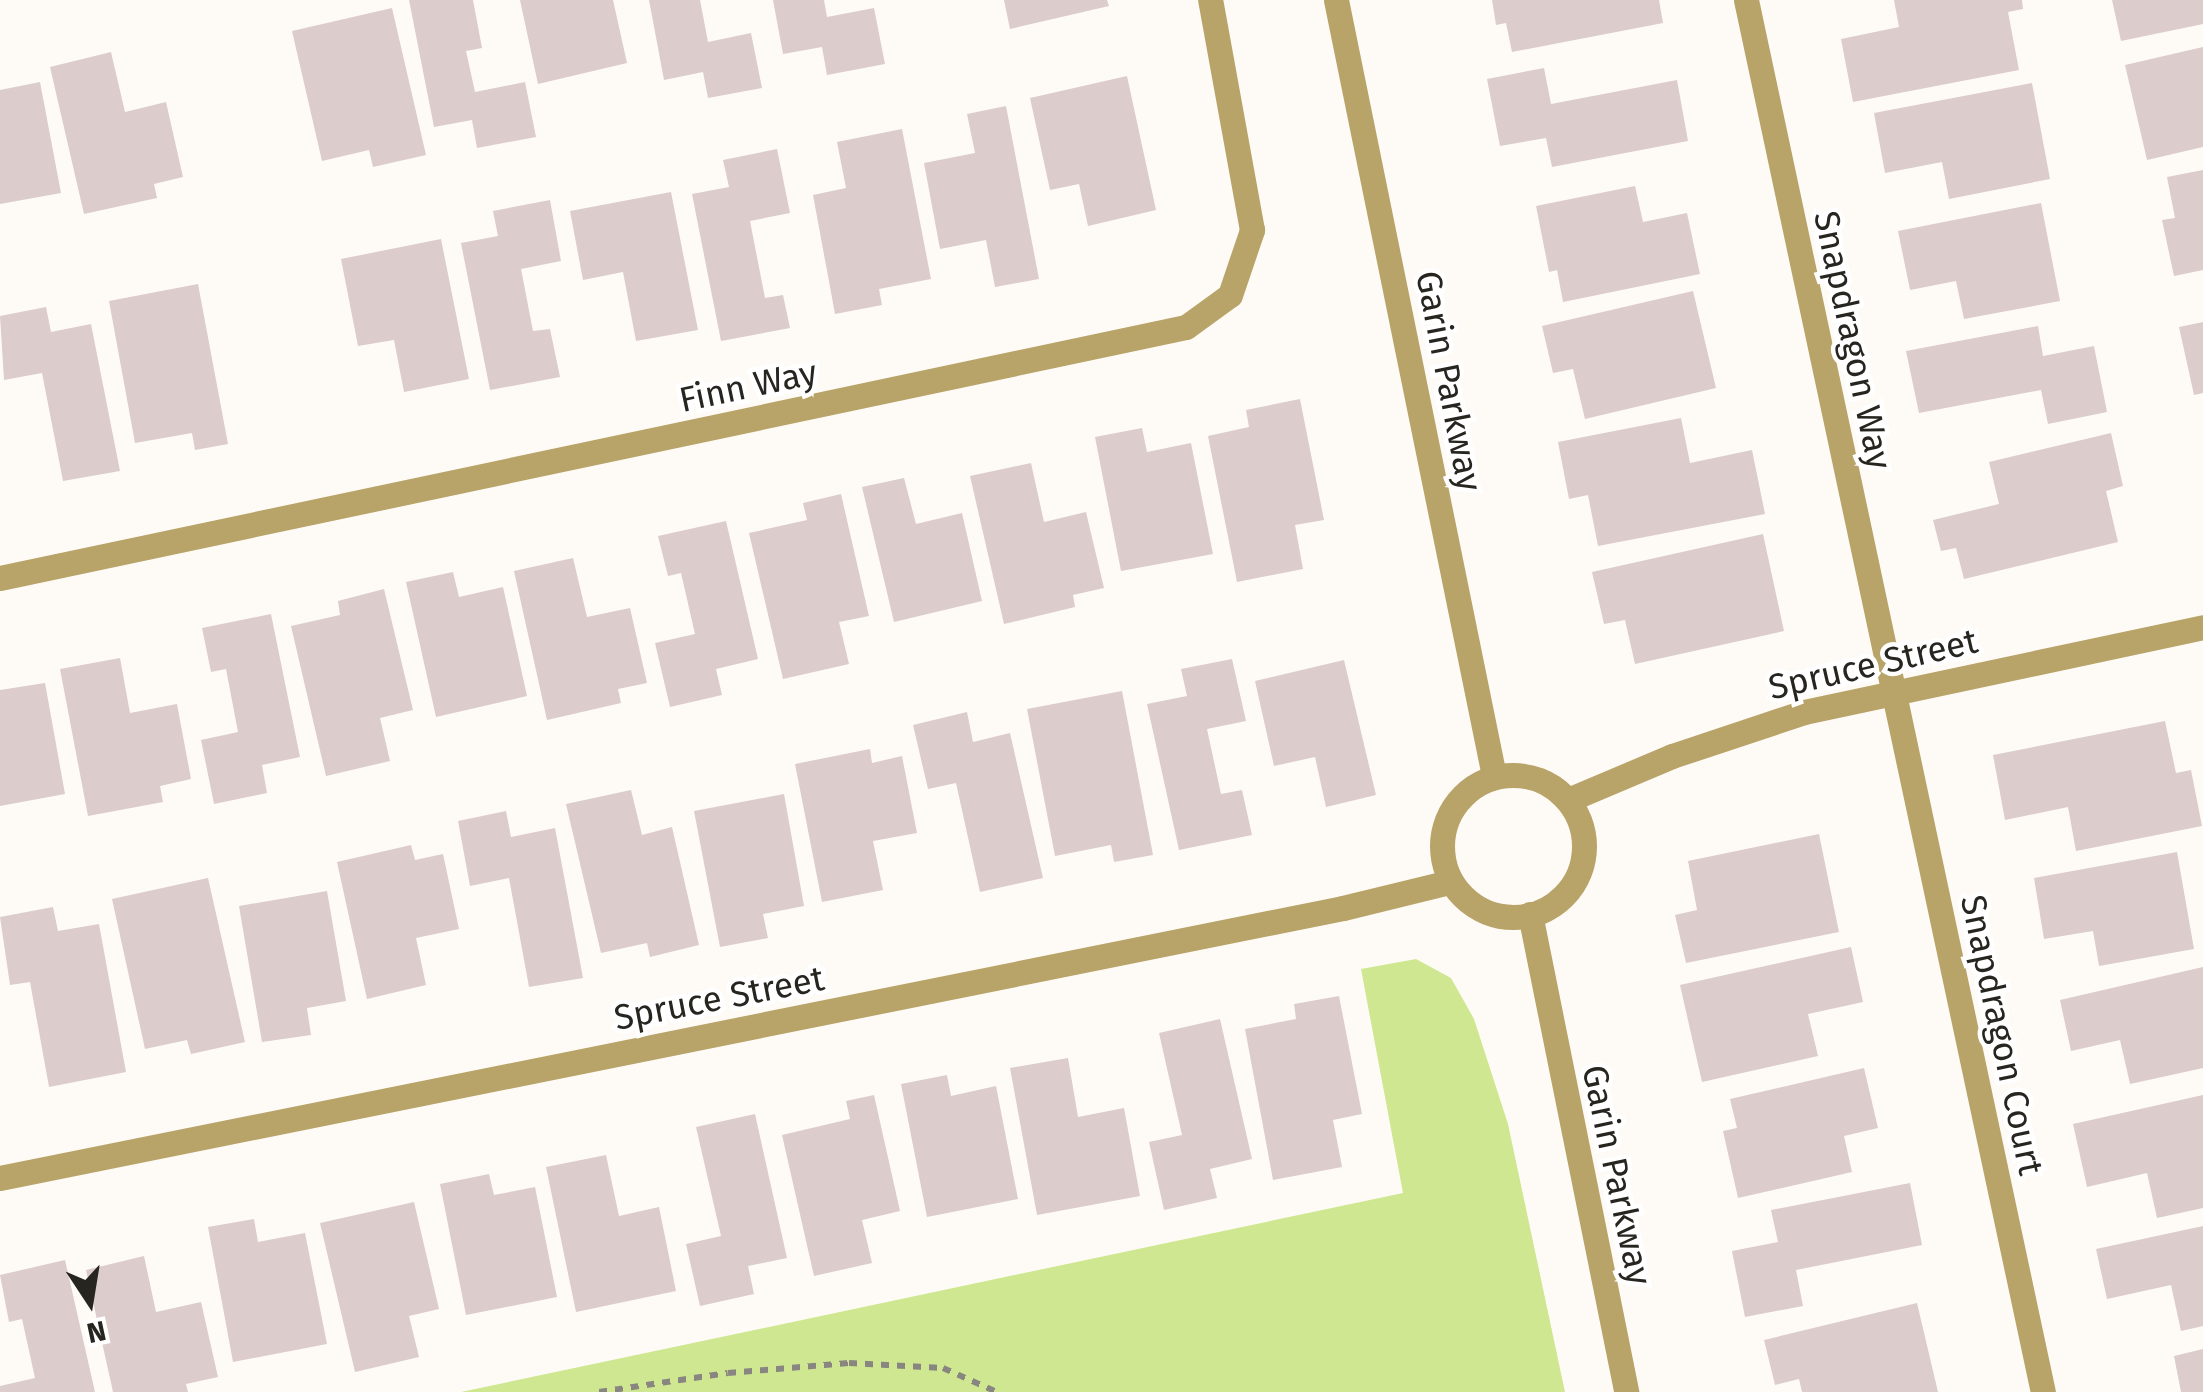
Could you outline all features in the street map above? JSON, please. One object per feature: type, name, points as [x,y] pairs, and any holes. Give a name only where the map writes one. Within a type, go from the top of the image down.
[{"type":"street","name":"Garin Parkway","points":[[1336,0],[1494,776]]},
{"type":"street","name":"Snapdragon Way","points":[[1746,0],[1892,694]]},
{"type":"street","name":"Finn Way","points":[[0,578],[1186,327],[1230,295],[1252,230],[1212,13]]},
{"type":"street","name":"Spruce Street","points":[[1568,800],[1672,756],[1804,712],[2203,627]]},
{"type":"street","name":"Snapdragon Court","points":[[1892,694],[2042,1392]]},
{"type":"street","points":[[1511,774],[1540,779],[1568,800],[1582,828],[1584,856],[1569,890],[1542,911],[1517,918],[1488,913],[1460,895],[1450,882],[1442,859],[1448,816],[1471,787],[1494,776],[1511,774]]},
{"type":"street","name":"Spruce Street","points":[[0,1178],[1324,912],[1450,882]]},
{"type":"street","name":"Garin Parkway","points":[[1530,914],[1626,1392]]},
{"type":"path","points":[[600,1392],[728,1373],[849,1362],[944,1368],[998,1392]]},
{"type":"green space","points":[[1416,959],[1451,978],[1474,1019],[1508,1124],[1565,1392],[461,1392],[1403,1193],[1361,969]]},
{"type":"building","points":[[409,0],[473,0],[482,48],[466,51],[475,92],[525,82],[536,137],[477,148],[472,120],[434,127]]},
{"type":"building","points":[[520,0],[613,0],[627,63],[538,84]]},
{"type":"building","points":[[649,0],[700,0],[708,42],[751,33],[762,88],[708,98],[703,72],[664,80]]},
{"type":"building","points":[[773,0],[824,0],[827,17],[874,8],[885,64],[827,75],[822,47],[783,54]]},
{"type":"building","points":[[1004,0],[1107,0],[1109,6],[1010,29]]},
{"type":"building","points":[[1492,0],[1659,0],[1663,23],[1512,52],[1506,23],[1496,25]]},
{"type":"building","points":[[1894,0],[2022,0],[2023,9],[2008,12],[2019,70],[1853,102],[1841,39],[1899,27]]},
{"type":"building","points":[[2112,0],[2203,0],[2203,24],[2121,41]]},
{"type":"building","points":[[392,8],[426,155],[373,167],[369,150],[322,161],[292,31]]},
{"type":"building","points":[[2203,47],[2203,147],[2147,160],[2125,65]]},
{"type":"building","points":[[111,52],[125,112],[166,102],[183,177],[154,184],[157,198],[84,214],[50,67]]},
{"type":"building","points":[[1544,68],[1551,104],[1677,80],[1688,141],[1552,167],[1546,138],[1500,146],[1487,79]]},
{"type":"building","points":[[1127,76],[1156,210],[1088,226],[1079,184],[1050,190],[1030,98]]},
{"type":"building","points":[[40,82],[61,193],[0,204],[0,90]]},
{"type":"building","points":[[2032,83],[2050,179],[1949,199],[1942,162],[1885,173],[1874,113]]},
{"type":"building","points":[[1006,106],[1039,279],[995,287],[986,240],[940,249],[924,163],[975,153],[967,114]]},
{"type":"building","points":[[902,129],[931,279],[879,289],[882,305],[835,314],[813,195],[846,188],[837,142]]},
{"type":"building","points":[[777,149],[790,213],[750,221],[765,298],[783,295],[790,328],[721,341],[692,194],[729,187],[723,160]]},
{"type":"building","points":[[2203,170],[2203,270],[2174,276],[2162,220],[2175,218],[2167,177]]},
{"type":"building","points":[[1635,186],[1643,222],[1687,213],[1700,274],[1563,302],[1557,270],[1549,272],[1536,206]]},
{"type":"building","points":[[671,192],[698,330],[636,341],[623,272],[583,280],[570,211]]},
{"type":"building","points":[[550,200],[561,261],[521,269],[533,331],[550,329],[560,377],[490,390],[461,243],[498,236],[493,211]]},
{"type":"building","points":[[2041,203],[2060,301],[1964,319],[1956,281],[1910,290],[1898,231]]},
{"type":"building","points":[[441,239],[469,379],[404,392],[394,340],[358,346],[341,259]]},
{"type":"building","points":[[198,284],[228,444],[195,450],[192,433],[135,443],[109,301]]},
{"type":"building","points":[[1693,291],[1716,388],[1585,419],[1573,369],[1553,373],[1542,326]]},
{"type":"building","points":[[46,307],[51,332],[91,324],[120,471],[63,481],[42,373],[4,380],[0,316]]},
{"type":"building","points":[[2203,322],[2203,393],[2194,395],[2179,327]]},
{"type":"building","points":[[2038,326],[2043,356],[2094,346],[2107,412],[2048,424],[2041,390],[1919,413],[1906,351]]},
{"type":"building","points":[[1300,399],[1324,520],[1295,525],[1303,569],[1237,582],[1208,436],[1249,427],[1246,410]]},
{"type":"building","points":[[1681,418],[1690,463],[1752,450],[1765,514],[1598,546],[1588,495],[1569,499],[1558,442]]},
{"type":"building","points":[[1142,428],[1147,452],[1191,443],[1213,554],[1121,571],[1095,437]]},
{"type":"building","points":[[2111,433],[2123,486],[2106,491],[2118,542],[1964,579],[1956,548],[1941,551],[1933,520],[1999,504],[1989,462]]},
{"type":"building","points":[[1031,463],[1044,522],[1086,512],[1104,588],[1073,595],[1075,607],[1004,624],[970,476]]},
{"type":"building","points":[[904,478],[916,524],[962,513],[982,601],[894,622],[862,487]]},
{"type":"building","points":[[841,494],[869,616],[839,622],[849,664],[783,679],[749,533],[807,520],[803,503]]},
{"type":"building","points":[[726,521],[758,659],[716,669],[722,695],[670,707],[655,643],[695,634],[681,573],[668,576],[658,536]]},
{"type":"building","points":[[1763,534],[1784,631],[1635,664],[1625,620],[1604,624],[1592,572]]},
{"type":"building","points":[[573,558],[587,617],[630,608],[647,683],[618,689],[621,703],[547,720],[514,571]]},
{"type":"building","points":[[453,572],[459,597],[503,587],[527,696],[436,717],[406,582]]},
{"type":"building","points":[[384,589],[413,710],[380,718],[390,761],[326,776],[291,626],[340,615],[338,601]]},
{"type":"building","points":[[271,614],[300,757],[262,765],[267,793],[214,804],[201,740],[238,732],[226,669],[211,672],[202,628]]},
{"type":"building","points":[[120,658],[130,713],[177,704],[191,779],[160,786],[163,802],[88,816],[60,669]]},
{"type":"building","points":[[1232,659],[1246,721],[1207,729],[1221,794],[1242,790],[1252,835],[1179,850],[1147,704],[1187,696],[1181,669]]},
{"type":"building","points":[[1344,660],[1376,795],[1326,807],[1315,757],[1274,766],[1255,681]]},
{"type":"building","points":[[45,683],[65,794],[0,806],[0,690]]},
{"type":"building","points":[[1122,691],[1153,855],[1114,862],[1111,845],[1055,856],[1027,709]]},
{"type":"building","points":[[967,712],[973,742],[1010,733],[1043,878],[980,892],[956,783],[928,789],[913,725]]},
{"type":"building","points":[[2165,721],[2176,773],[2191,770],[2202,826],[2076,851],[2068,807],[2005,820],[1993,755]]},
{"type":"building","points":[[870,749],[872,763],[902,756],[917,833],[873,841],[883,890],[822,902],[795,764]]},
{"type":"building","points":[[631,790],[642,835],[672,827],[699,945],[650,957],[647,943],[601,953],[566,804]]},
{"type":"building","points":[[784,794],[804,906],[763,914],[768,938],[720,947],[694,811]]},
{"type":"building","points":[[506,811],[511,837],[555,828],[583,978],[529,987],[509,878],[470,886],[458,821]]},
{"type":"building","points":[[1819,834],[1839,932],[1686,963],[1675,915],[1697,910],[1688,861]]},
{"type":"building","points":[[411,845],[415,860],[443,854],[459,929],[416,938],[426,985],[367,999],[337,862]]},
{"type":"building","points":[[2177,852],[2194,949],[2099,966],[2093,931],[2044,939],[2034,878]]},
{"type":"building","points":[[208,878],[245,1042],[191,1054],[187,1040],[145,1049],[112,899]]},
{"type":"building","points":[[327,891],[346,1001],[307,1008],[311,1035],[262,1042],[239,906]]},
{"type":"building","points":[[53,907],[58,931],[99,924],[126,1072],[49,1087],[30,982],[10,985],[0,917]]},
{"type":"building","points":[[1851,947],[1863,1002],[1808,1014],[1818,1056],[1702,1082],[1680,985]]},
{"type":"building","points":[[2203,967],[2203,1068],[2130,1084],[2120,1040],[2071,1051],[2060,1000]]},
{"type":"building","points":[[1339,996],[1362,1114],[1333,1120],[1342,1167],[1273,1180],[1245,1029],[1296,1019],[1294,1004]]},
{"type":"building","points":[[1220,1019],[1252,1159],[1210,1169],[1217,1198],[1164,1210],[1149,1142],[1182,1135],[1159,1033]]},
{"type":"building","points":[[1068,1058],[1078,1117],[1124,1108],[1140,1196],[1037,1215],[1010,1068]]},
{"type":"building","points":[[1864,1068],[1878,1128],[1844,1136],[1852,1172],[1738,1198],[1723,1131],[1737,1128],[1730,1099]]},
{"type":"building","points":[[947,1075],[951,1096],[996,1086],[1018,1199],[927,1217],[901,1084]]},
{"type":"building","points":[[874,1095],[900,1211],[862,1220],[872,1263],[814,1276],[782,1135],[850,1119],[846,1101]]},
{"type":"building","points":[[2203,1095],[2203,1208],[2157,1218],[2147,1173],[2087,1187],[2073,1124]]},
{"type":"building","points":[[755,1114],[787,1258],[748,1266],[754,1294],[700,1306],[686,1244],[721,1236],[696,1127]]},
{"type":"building","points":[[606,1155],[619,1216],[659,1207],[676,1291],[576,1312],[546,1167]]},
{"type":"building","points":[[489,1174],[494,1195],[535,1187],[557,1297],[466,1315],[440,1184]]},
{"type":"building","points":[[1910,1183],[1922,1245],[1796,1270],[1803,1306],[1745,1317],[1732,1251],[1778,1242],[1771,1210]]},
{"type":"building","points":[[414,1202],[439,1309],[409,1316],[419,1357],[355,1372],[320,1223]]},
{"type":"building","points":[[254,1219],[258,1242],[305,1233],[327,1344],[233,1362],[208,1227]]},
{"type":"building","points":[[2203,1226],[2203,1326],[2181,1331],[2171,1285],[2107,1299],[2096,1249]]},
{"type":"building","points":[[144,1256],[156,1312],[201,1302],[218,1377],[186,1384],[188,1392],[113,1392],[86,1270]]},
{"type":"building","points":[[65,1260],[95,1392],[0,1392],[0,1386],[35,1378],[22,1319],[9,1322],[0,1275]]},
{"type":"building","points":[[1917,1303],[1938,1392],[1802,1392],[1799,1379],[1775,1385],[1764,1340]]},
{"type":"building","points":[[2203,1349],[2203,1392],[2181,1392],[2174,1356]]}]
